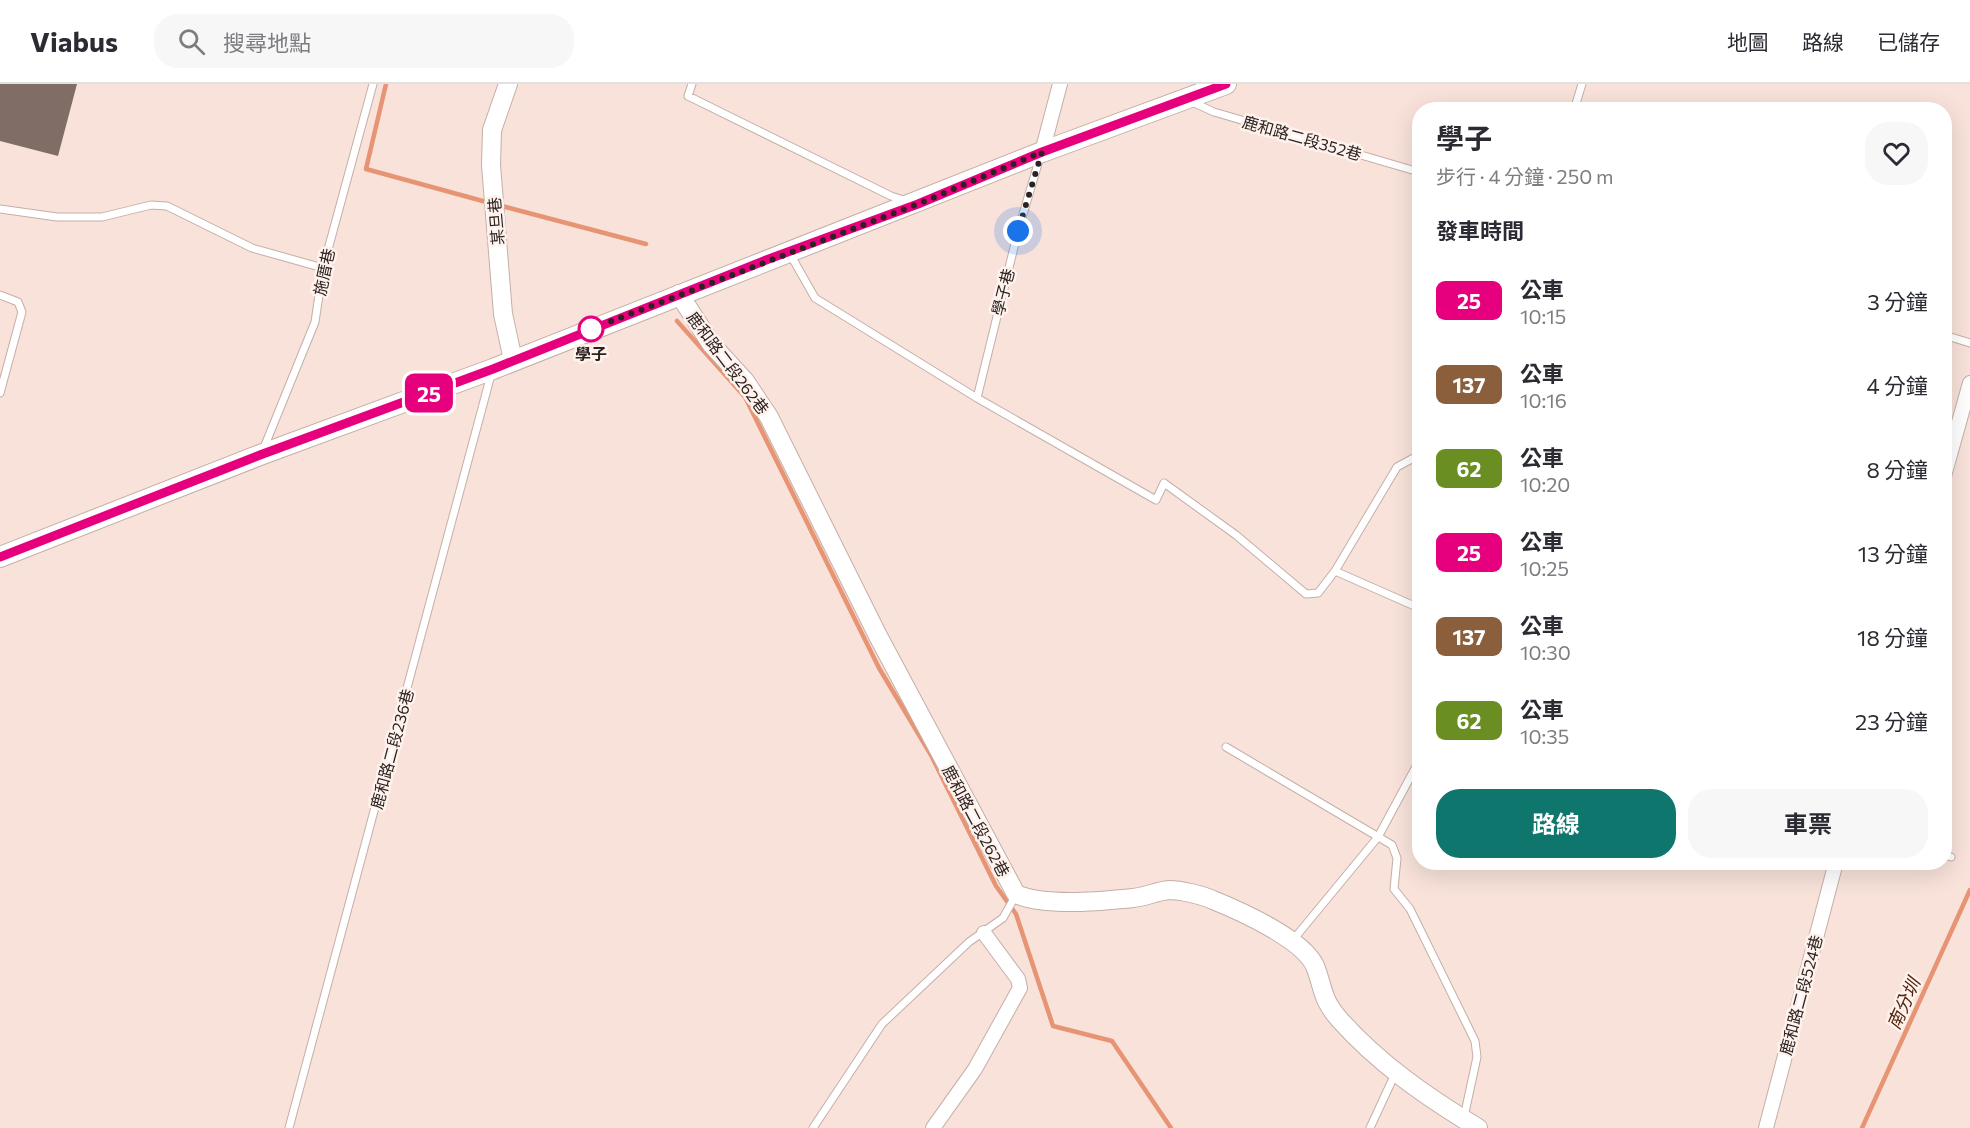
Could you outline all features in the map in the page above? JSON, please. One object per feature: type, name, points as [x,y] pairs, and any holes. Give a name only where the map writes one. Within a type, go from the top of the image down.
[{"type":"main road","points":[[0,557],[260,455],[493,369],[679,294],[918,204],[1042,152],[1226,84]]},
{"type":"street","name":"某旦巷","points":[[508,84],[492,130],[492,165],[503,314],[513,360]]},
{"type":"street","points":[[1042,152],[1060,84]]},
{"type":"street","name":"鹿和路二段262巷","points":[[679,294],[712,345],[745,381],[769,417],[878,636],[1016,894],[1038,901],[1136,898],[1170,890],[1212,899],[1292,941],[1315,965],[1325,1003],[1358,1039],[1395,1074],[1471,1124]]},
{"type":"street","points":[[1952,447],[1970,383]]},
{"type":"street","name":"鹿和路二段524巷","points":[[1766,1128],[1834,870]]},
{"type":"street","points":[[933,1128],[975,1069],[1020,988],[1018,979],[984,933]]},
{"type":"lane","name":"施厝巷","points":[[260,455],[315,322],[323,268],[373,84]]},
{"type":"lane","points":[[692,84],[688,96],[891,196],[918,204]]},
{"type":"lane","points":[[1576,102],[1581,84]]},
{"type":"lane","name":"鹿和路二段352巷","points":[[1187,99],[1214,112],[1412,170]]},
{"type":"lane","name":"學子巷","points":[[977,398],[1018,231],[1042,152]]},
{"type":"lane","points":[[0,209],[57,217],[102,217],[151,205],[168,206],[252,248],[323,268]]},
{"type":"lane","points":[[789,252],[815,298],[977,398],[1156,500],[1164,483],[1236,535],[1306,594],[1318,593],[1335,571],[1397,467],[1412,459]]},
{"type":"lane","points":[[0,296],[18,302],[22,312],[0,393]]},
{"type":"lane","points":[[1952,337],[1970,343]]},
{"type":"lane","name":"鹿和路二段236巷","points":[[289,1128],[493,369]]},
{"type":"lane","points":[[1335,571],[1412,605]]},
{"type":"lane","points":[[1226,747],[1392,844],[1397,858],[1394,889],[1410,909],[1475,1041],[1477,1057],[1471,1124]]},
{"type":"lane","points":[[1292,941],[1378,837],[1412,774]]},
{"type":"lane","points":[[813,1128],[882,1024],[969,942],[1003,918],[1016,894]]},
{"type":"lane","points":[[1370,1128],[1395,1074]]},
{"type":"building","points":[[0,84],[77,84],[58,156],[0,141]]},
{"type":"waterway","points":[[386,84],[366,169],[490,203]]},
{"type":"waterway","points":[[498,205],[646,244]]},
{"type":"waterway","points":[[677,321],[745,397],[879,668],[931,755],[996,886],[1016,914],[1053,1026],[1112,1041],[1171,1128]]},
{"type":"waterway","name":"南分圳","points":[[1862,1128],[1970,890]]},
{"type":"bus line","name":"25","points":[[0,557],[260,455],[493,369],[766,260],[918,204],[1042,152],[1226,84]]},
{"type":"place","name":"學子","points":[[591,329]]},
{"type":"route","points":[[591,329],[918,204],[1042,152],[1018,231]]}]
